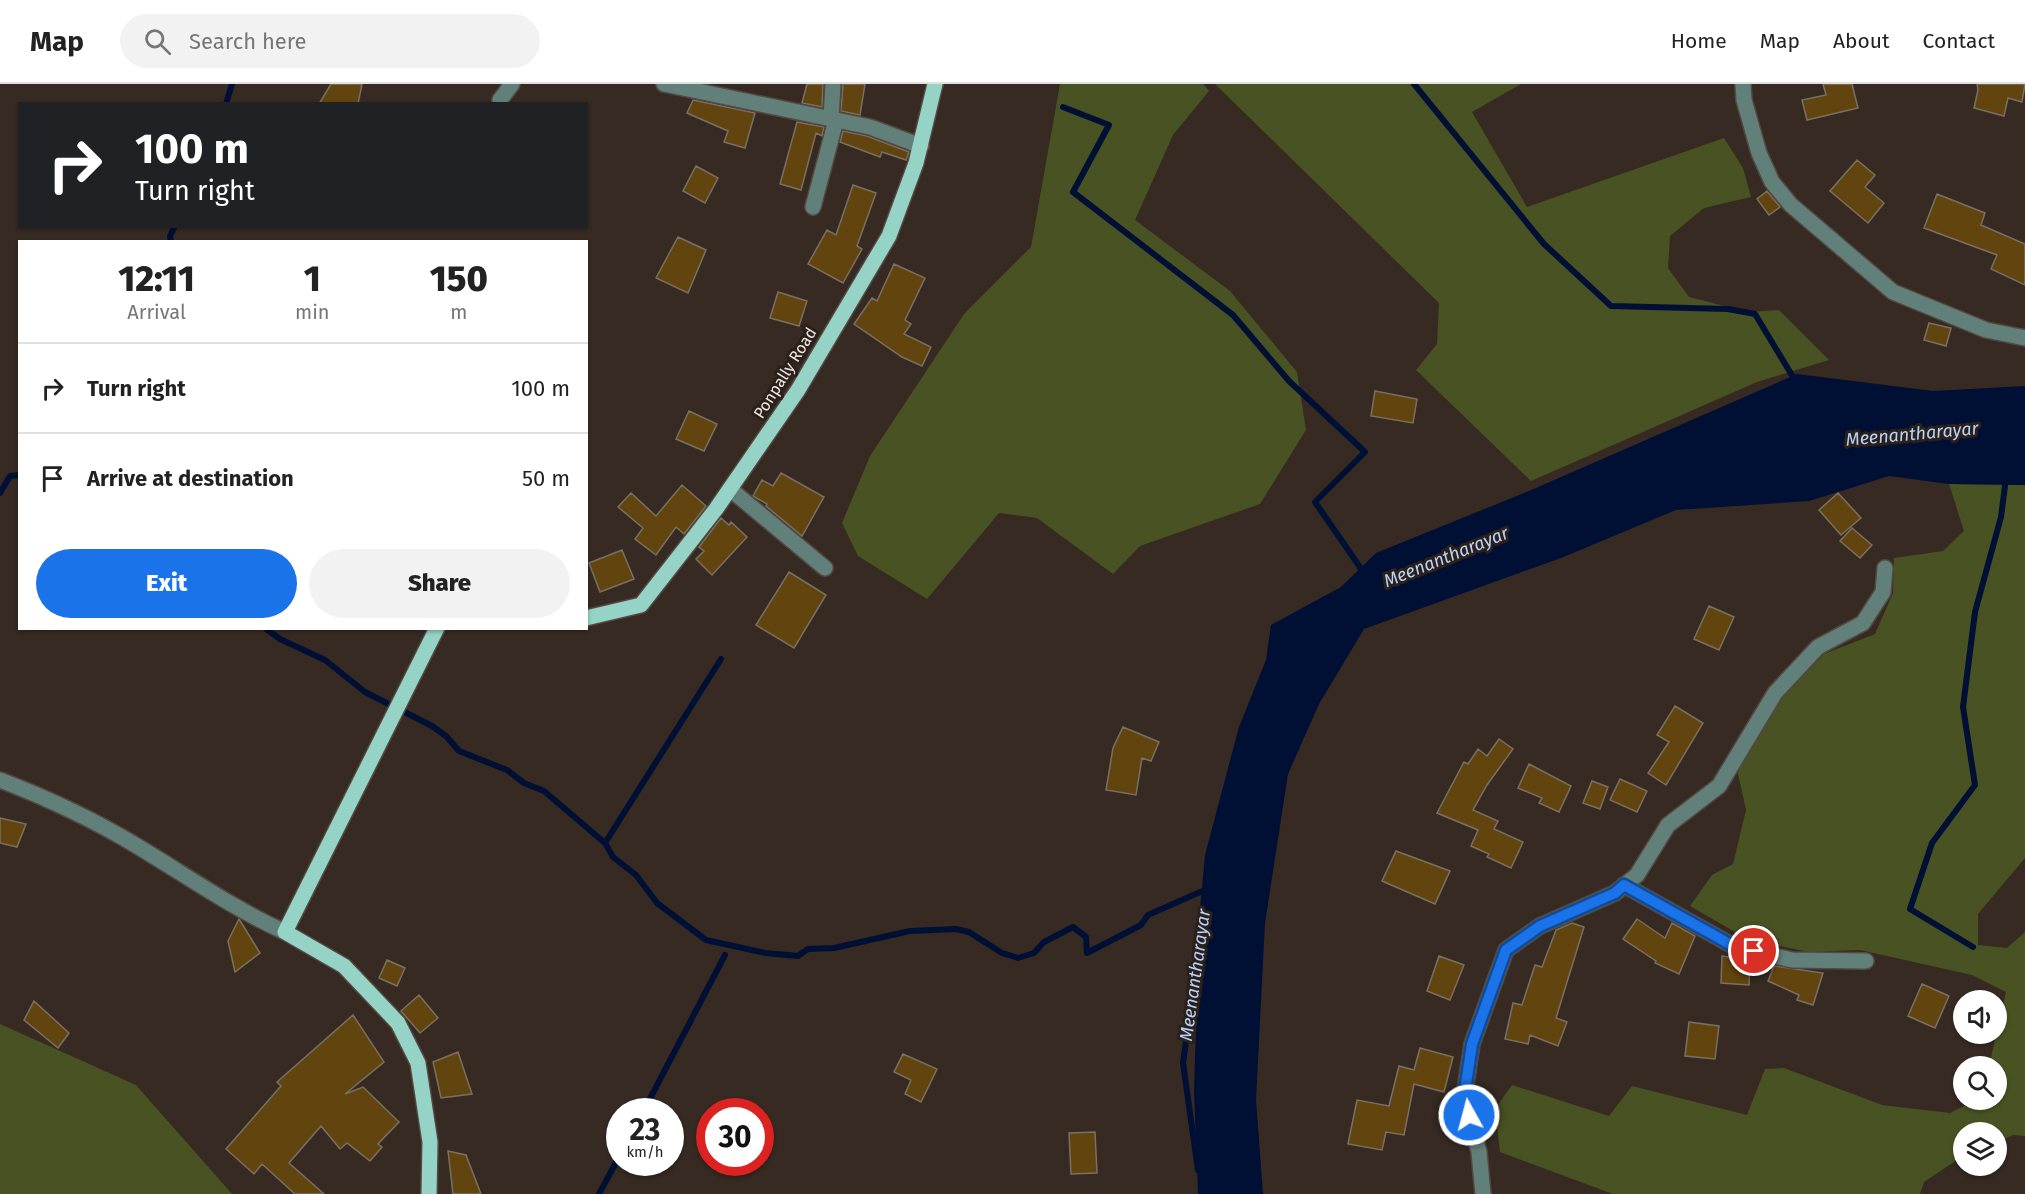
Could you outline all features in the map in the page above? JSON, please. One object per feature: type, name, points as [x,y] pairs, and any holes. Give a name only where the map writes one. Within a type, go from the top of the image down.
[{"type":"main road","name":"Ponpally Road","points":[[588,618],[641,605],[730,489],[798,390],[889,236],[921,146],[935,84]]},
{"type":"main road","points":[[429,1194],[430,1142],[418,1063],[398,1023],[344,966],[285,932],[436,630]]},
{"type":"street","points":[[500,100],[512,84]]},
{"type":"street","points":[[664,84],[870,127],[921,146]]},
{"type":"street","points":[[813,207],[833,119],[833,84]]},
{"type":"street","points":[[1743,84],[1744,100],[1759,153],[1772,182],[1791,205],[1893,292],[1986,330],[2025,338]]},
{"type":"street","points":[[730,489],[825,568]]},
{"type":"street","points":[[1483,1194],[1479,1152],[1464,1097],[1472,1044],[1506,950],[1540,926],[1615,893],[1637,875],[1668,825],[1719,786],[1775,693],[1818,647],[1863,623],[1883,592],[1885,568]]},
{"type":"street","points":[[0,780],[34,794],[136,845],[240,911],[285,932]]},
{"type":"street","points":[[1624,885],[1735,947],[1792,960],[1866,961]]},
{"type":"green space","points":[[1060,84],[1203,84],[1209,91],[1173,135],[1135,220],[1230,291],[1297,372],[1306,430],[1260,504],[1140,546],[1113,574],[1037,518],[999,513],[927,599],[858,556],[842,523],[870,456],[964,314],[1031,247]]},
{"type":"green space","points":[[1215,84],[1521,84],[1472,112],[1527,207],[1724,138],[1743,168],[1751,197],[1704,208],[1670,236],[1668,268],[1689,297],[1748,312],[1779,310],[1829,360],[1757,382],[1531,481],[1416,370],[1437,344],[1439,303]]},
{"type":"green space","points":[[1949,484],[2025,485],[2025,858],[1978,914],[1978,945],[2007,948],[2025,932],[2025,1136],[2013,1135],[2007,1138],[2007,1122],[1953,1122],[1953,1163],[1924,1182],[1920,1194],[1613,1194],[1500,1152],[1495,1109],[1512,1085],[1609,1116],[1632,1086],[1747,1115],[1765,1069],[1784,1068],[1882,1105],[1950,1113],[1956,1110],[2007,1110],[2007,1056],[1991,1056],[1994,1044],[2007,1044],[2007,990],[2002,990],[1972,975],[1860,950],[1809,952],[1749,940],[1690,906],[1712,875],[1733,864],[1746,810],[1737,769],[1771,710],[1824,654],[1875,634],[1893,593],[1894,558],[1943,551],[1964,531]]},
{"type":"green space","points":[[0,1024],[136,1085],[232,1194],[0,1194]]},
{"type":"water","points":[[1797,374],[1933,391],[2025,386],[2025,485],[1949,484],[1889,476],[1809,501],[1676,510],[1561,558],[1364,629],[1319,704],[1288,774],[1265,923],[1256,1100],[1263,1194],[1198,1194],[1194,1091],[1199,919],[1205,855],[1239,727],[1266,660],[1271,625],[1341,587],[1376,553],[1529,491]]},
{"type":"building","points":[[331,84],[362,84],[358,102],[320,102]]},
{"type":"building","points":[[807,84],[823,84],[822,107],[802,103]]},
{"type":"building","points":[[843,84],[865,84],[860,115],[841,111]]},
{"type":"building","points":[[1823,84],[1852,84],[1858,108],[1807,120],[1802,100],[1826,95]]},
{"type":"building","points":[[1977,84],[2025,84],[2022,102],[2008,98],[2004,116],[1974,108]]},
{"type":"building","points":[[693,100],[755,113],[745,148],[724,142],[728,131],[687,113]]},
{"type":"building","points":[[797,122],[824,127],[822,136],[816,133],[801,190],[780,184]]},
{"type":"building","points":[[843,131],[867,136],[909,152],[906,160],[882,152],[880,157],[840,142]]},
{"type":"building","points":[[1857,160],[1875,175],[1865,187],[1884,203],[1868,223],[1830,191]]},
{"type":"building","points":[[696,166],[718,178],[705,203],[683,191]]},
{"type":"building","points":[[853,185],[876,193],[857,246],[862,249],[843,283],[808,264],[827,230],[836,235]]},
{"type":"building","points":[[1767,191],[1780,207],[1769,215],[1757,199]]},
{"type":"building","points":[[1937,194],[1985,213],[1981,225],[2025,244],[2025,285],[1991,269],[1997,255],[1924,228]]},
{"type":"building","points":[[678,237],[706,250],[688,293],[656,278]]},
{"type":"building","points":[[894,264],[925,278],[905,320],[911,324],[904,334],[931,347],[922,366],[902,357],[854,324],[872,298],[877,301]]},
{"type":"building","points":[[778,292],[807,301],[799,326],[770,318]]},
{"type":"building","points":[[1929,323],[1951,328],[1946,346],[1924,340]]},
{"type":"building","points":[[1375,391],[1417,399],[1413,423],[1371,416]]},
{"type":"building","points":[[689,411],[717,424],[704,451],[676,439]]},
{"type":"building","points":[[781,473],[824,497],[802,536],[766,506],[767,504],[753,496],[762,480],[773,486]]},
{"type":"building","points":[[682,485],[706,506],[684,534],[676,527],[656,555],[635,539],[643,528],[618,507],[631,493],[656,516]]},
{"type":"building","points":[[1838,493],[1861,518],[1841,535],[1819,510]]},
{"type":"building","points":[[721,518],[729,525],[731,522],[747,537],[712,575],[696,559],[704,551],[699,547]]},
{"type":"building","points":[[1852,528],[1872,545],[1860,558],[1840,541]]},
{"type":"building","points":[[622,550],[634,579],[600,592],[589,563]]},
{"type":"building","points":[[789,572],[826,595],[794,648],[756,625]]},
{"type":"building","points":[[1709,606],[1734,617],[1719,650],[1694,639]]},
{"type":"building","points":[[1675,706],[1703,723],[1666,785],[1648,773],[1669,742],[1657,735]]},
{"type":"building","points":[[1123,727],[1159,742],[1151,761],[1142,758],[1136,795],[1106,790],[1113,748]]},
{"type":"building","points":[[1499,739],[1513,749],[1487,785],[1473,810],[1498,821],[1494,829],[1523,842],[1511,868],[1487,857],[1489,854],[1471,846],[1478,830],[1437,813],[1464,762],[1468,764],[1478,749],[1487,756]]},
{"type":"building","points":[[1529,764],[1571,786],[1559,812],[1539,803],[1542,798],[1518,788]]},
{"type":"building","points":[[1620,779],[1647,791],[1637,812],[1610,800]]},
{"type":"building","points":[[1592,781],[1608,787],[1600,809],[1583,803]]},
{"type":"building","points":[[0,818],[26,824],[17,847],[0,843]]},
{"type":"building","points":[[1396,851],[1450,871],[1435,904],[1382,881]]},
{"type":"building","points":[[239,919],[260,953],[235,972],[228,941]]},
{"type":"building","points":[[1637,919],[1665,938],[1672,923],[1695,936],[1679,974],[1655,963],[1656,961],[1623,939]]},
{"type":"building","points":[[1572,923],[1584,927],[1556,1018],[1567,1022],[1558,1046],[1530,1035],[1528,1044],[1505,1039],[1513,1003],[1522,1005],[1535,965],[1542,967],[1556,930]]},
{"type":"building","points":[[1439,956],[1464,965],[1450,1000],[1427,991]]},
{"type":"building","points":[[1722,956],[1750,960],[1749,985],[1721,983]]},
{"type":"building","points":[[387,960],[405,968],[397,986],[379,978]]},
{"type":"building","points":[[1774,966],[1823,973],[1813,1005],[1797,1000],[1799,995],[1768,981]]},
{"type":"building","points":[[1922,984],[1949,996],[1935,1028],[1908,1016]]},
{"type":"building","points":[[419,995],[438,1018],[420,1033],[401,1011]]},
{"type":"building","points":[[34,1001],[69,1033],[58,1048],[24,1020]]},
{"type":"building","points":[[353,1015],[384,1062],[345,1094],[363,1087],[399,1122],[378,1144],[382,1147],[370,1161],[347,1143],[340,1149],[321,1126],[289,1163],[324,1194],[295,1194],[262,1164],[254,1174],[226,1149],[281,1086],[277,1082]]},
{"type":"building","points":[[1689,1022],[1719,1026],[1715,1059],[1685,1056]]},
{"type":"building","points":[[1420,1048],[1453,1057],[1444,1092],[1414,1084],[1404,1135],[1386,1132],[1382,1150],[1348,1144],[1357,1100],[1389,1106],[1399,1066],[1414,1070]]},
{"type":"building","points":[[458,1052],[472,1094],[441,1098],[433,1062]]},
{"type":"building","points":[[903,1054],[937,1069],[921,1102],[905,1094],[911,1080],[894,1072]]},
{"type":"building","points":[[1095,1132],[1097,1173],[1071,1174],[1069,1133]]},
{"type":"building","points":[[448,1151],[466,1155],[481,1194],[453,1194]]},
{"type":"waterway","points":[[227,102],[232,84]]},
{"type":"waterway","points":[[1414,84],[1544,244],[1611,306],[1728,309],[1755,314],[1796,382]]},
{"type":"waterway","points":[[1063,107],[1109,125],[1073,192],[1233,315],[1289,381],[1365,452],[1315,502],[1364,573]]},
{"type":"waterway","points":[[171,240],[174,228]]},
{"type":"waterway","points":[[0,493],[10,476],[18,475]]},
{"type":"waterway","points":[[1973,947],[1910,909],[1932,843],[1975,785],[1963,707],[1975,612],[2001,517],[2006,478]]},
{"type":"waterway","points":[[268,630],[280,639],[325,660],[365,692],[432,726],[446,736],[459,751],[507,770],[524,783],[544,791],[605,843],[613,857],[636,875],[657,903],[706,940],[765,953],[798,956],[808,949],[834,948],[910,931],[956,929],[969,932],[1002,953],[1018,958],[1034,953],[1044,942],[1073,927],[1086,937],[1087,953],[1141,925],[1148,915],[1207,889]]},
{"type":"waterway","points":[[605,843],[721,659]]},
{"type":"waterway","name":"Meenantharayar","points":[[1198,1170],[1183,1063],[1199,948]]},
{"type":"waterway","points":[[650,1098],[725,955]]},
{"type":"waterway","points":[[599,1194],[609,1176]]},
{"type":"route","points":[[1469,1115],[1464,1097],[1472,1044],[1506,950],[1540,926],[1615,893],[1624,885],[1735,947],[1754,951]]}]
